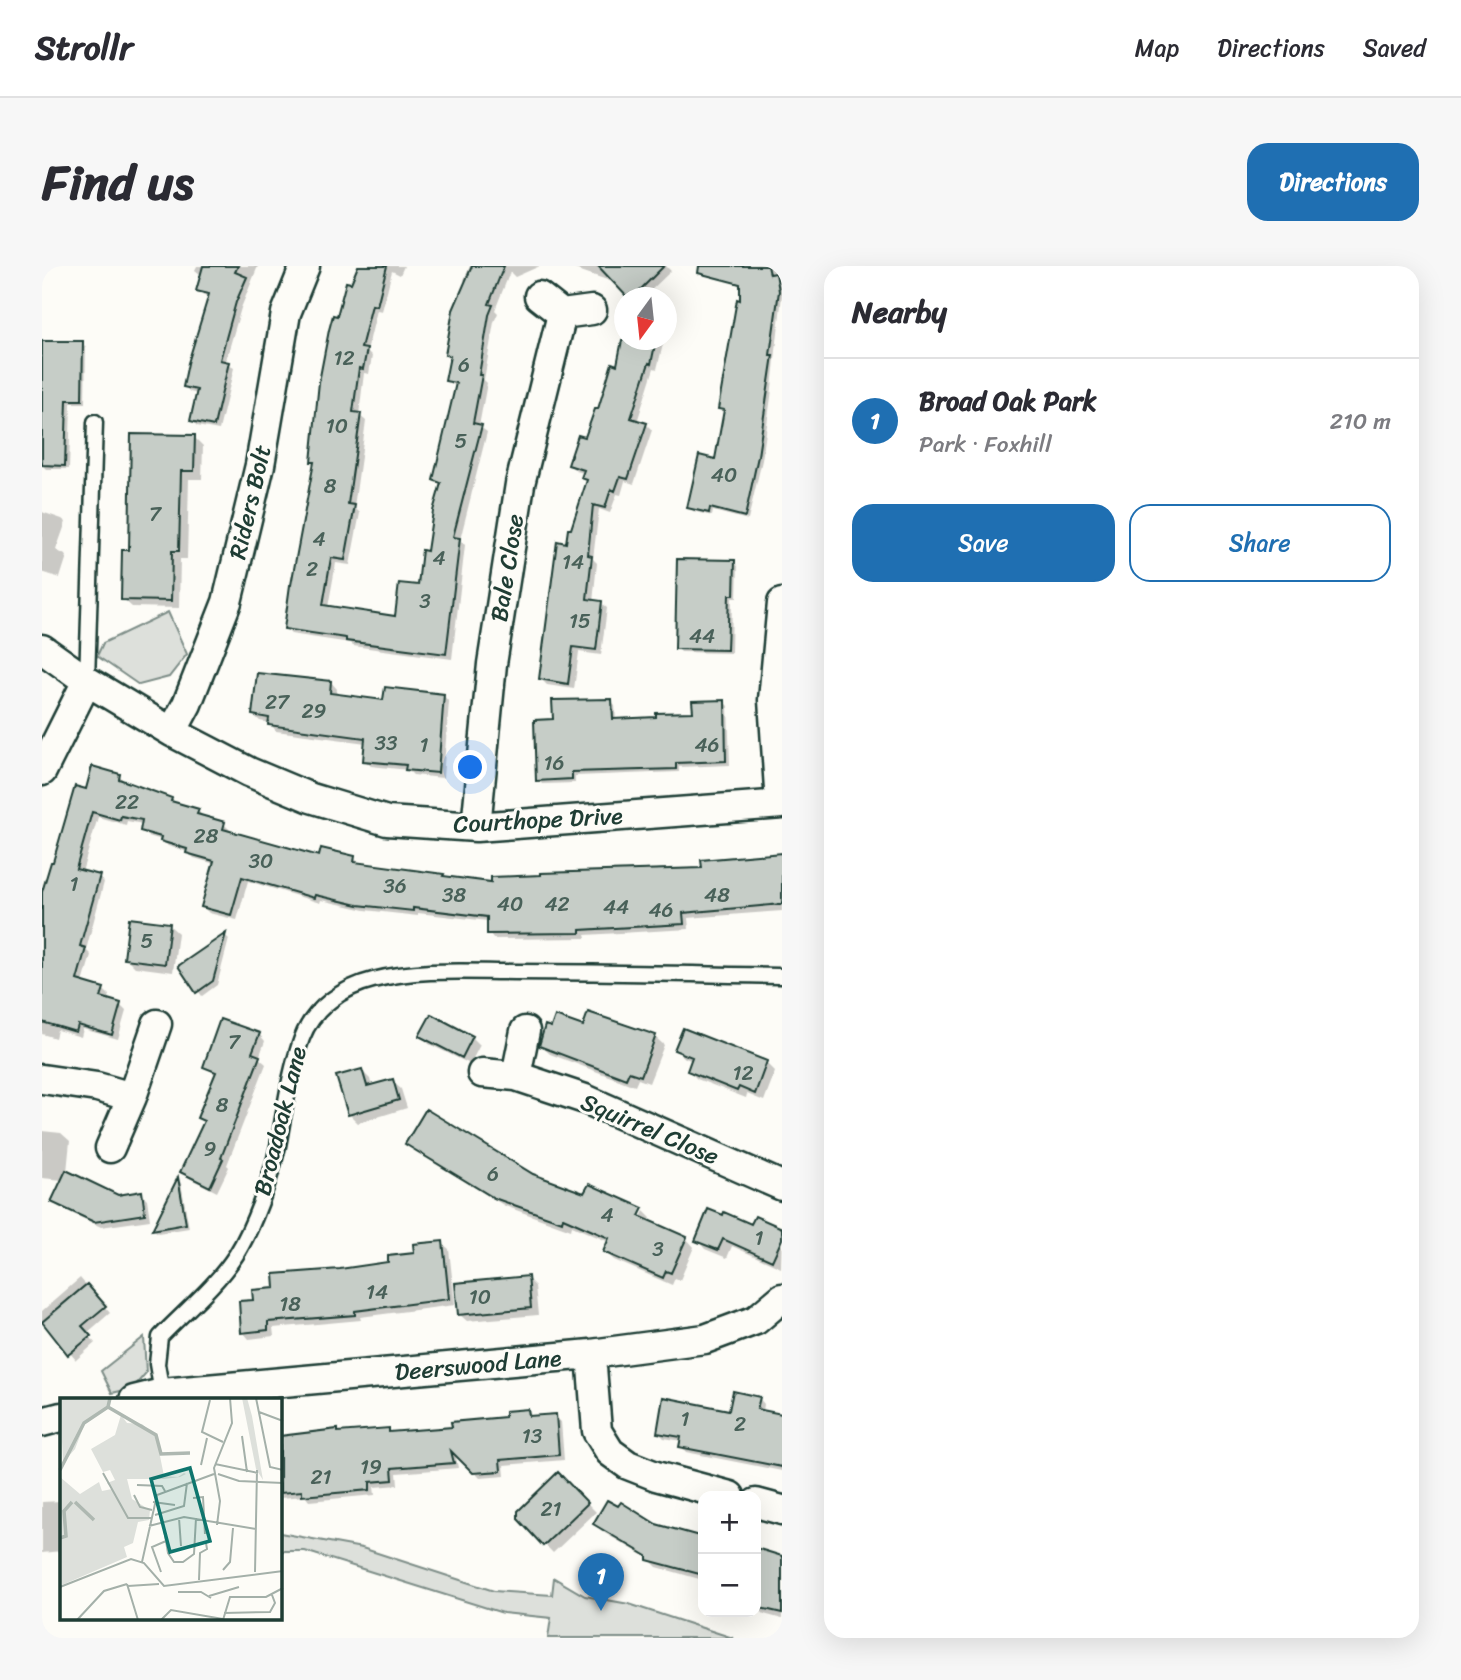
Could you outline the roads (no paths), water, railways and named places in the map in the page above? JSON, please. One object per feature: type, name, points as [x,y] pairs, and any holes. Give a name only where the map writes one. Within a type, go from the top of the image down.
[{"type":"street","name":"Riders Bolt","points":[[172,732],[187,704],[227,602],[260,465],[286,313],[305,266]]},
{"type":"street","points":[[539,296],[562,314],[592,310]]},
{"type":"street","name":"Bale Close","points":[[476,827],[492,664],[520,484],[562,314]]},
{"type":"street","points":[[781,804],[773,700],[782,603]]},
{"type":"street","name":"Courthope Drive","points":[[42,649],[87,681],[172,732],[249,772],[312,799],[387,821],[476,827],[781,804]]},
{"type":"street","points":[[42,771],[87,681]]},
{"type":"street","points":[[110,1148],[132,1097],[158,1024]]},
{"type":"street","points":[[516,1076],[525,1031]]},
{"type":"street","name":"Squirrel Close","points":[[482,1073],[516,1076],[585,1099],[782,1186]]},
{"type":"street","points":[[42,1079],[97,1087],[132,1097]]},
{"type":"street","name":"Deerswood Lane","points":[[162,1393],[590,1354],[705,1339],[756,1320],[782,1298]]},
{"type":"street","points":[[590,1354],[597,1432],[610,1452],[628,1465],[656,1476],[712,1491]]},
{"type":"street","points":[[142,1398],[162,1393]]},
{"type":"street","points":[[42,1422],[60,1417]]},
{"type":"street","points":[[761,1504],[782,1510]]},
{"type":"lane","points":[[87,681],[95,422]]},
{"type":"lane","name":"Broadoak Lane","points":[[162,1393],[157,1364],[160,1337],[208,1289],[236,1255],[260,1204],[274,1159],[286,1095],[302,1036],[314,1016],[330,1000],[371,980],[418,972],[782,976]]},
{"type":"place","name":"Broad Oak Park","points":[[601,1611]]}]
